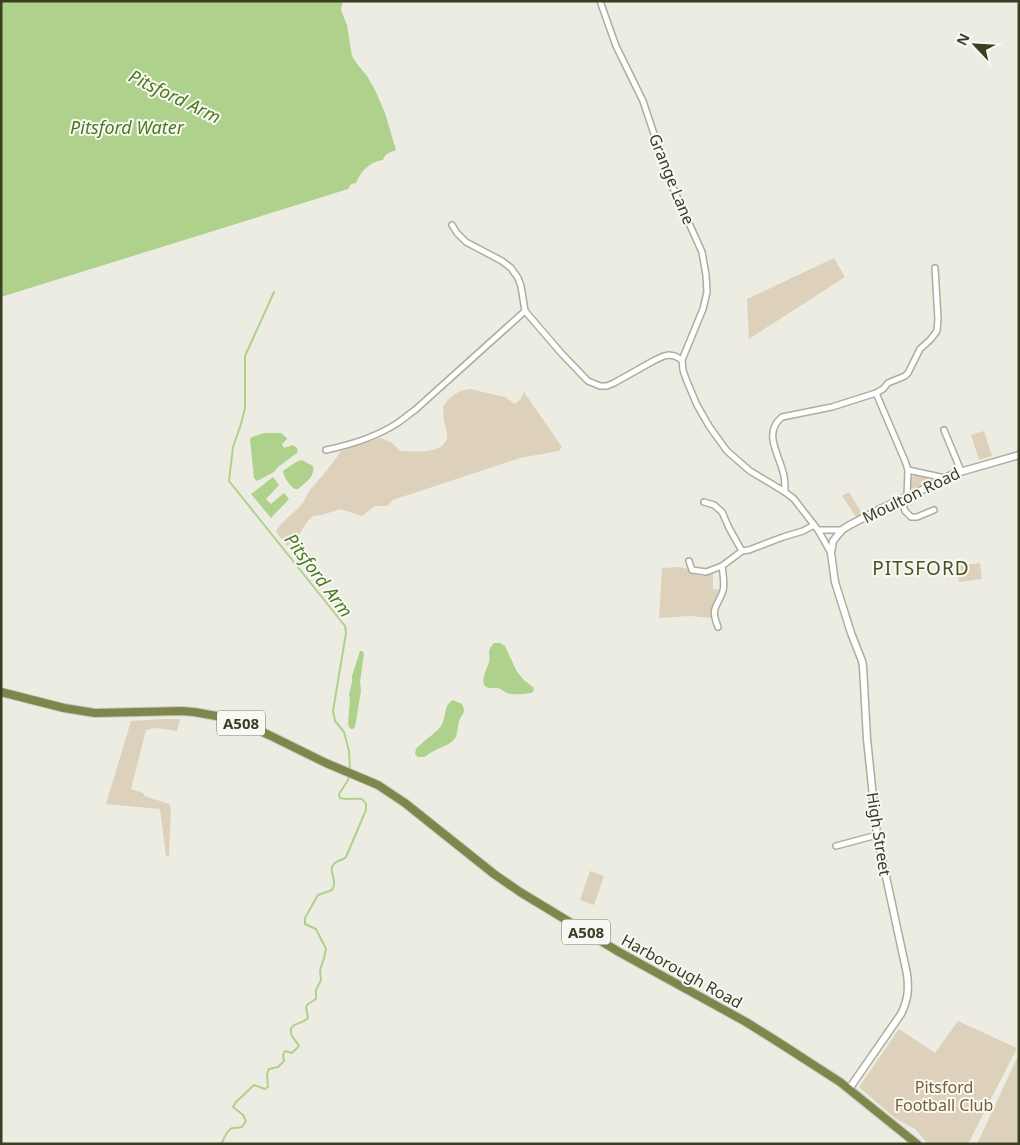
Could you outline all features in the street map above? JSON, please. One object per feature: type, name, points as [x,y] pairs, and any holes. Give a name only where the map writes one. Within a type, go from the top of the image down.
[{"type":"highway","name":"Harborough Road","points":[[1,692],[64,708],[95,713],[182,710],[240,722],[334,767],[378,785],[406,803],[494,874],[520,892],[637,962],[746,1022],[786,1047],[849,1089],[917,1144]]},
{"type":"street","name":"Grange Lane","points":[[600,1],[616,46],[643,101],[669,179],[702,252],[707,292],[703,310],[682,360]]},
{"type":"street","points":[[452,225],[466,242],[502,261],[511,268],[521,286],[525,311],[588,381],[600,386],[606,386],[664,356],[675,356],[682,360],[683,370],[696,405],[728,451],[750,471],[785,492],[794,500],[816,528],[831,553]]},
{"type":"street","points":[[785,492],[784,475],[772,435],[772,428],[776,421],[782,417],[832,407],[876,393],[888,383],[905,376],[920,349],[937,331],[935,268]]},
{"type":"street","points":[[326,450],[358,442],[397,424],[525,311]]},
{"type":"street","points":[[876,393],[908,470],[904,498],[905,511],[911,517],[918,517],[934,510]]},
{"type":"street","points":[[944,430],[961,470]]},
{"type":"street","name":"Moulton Road","points":[[831,553],[834,541],[842,530],[961,470],[1019,455]]},
{"type":"street","points":[[908,470],[945,478]]},
{"type":"street","points":[[704,502],[714,505],[722,512],[742,551]]},
{"type":"street","points":[[689,561],[692,570],[706,572],[722,566],[742,551],[783,537],[816,528],[842,530]]},
{"type":"street","name":"High Street","points":[[831,553],[842,605],[863,666],[866,733],[877,835],[907,974],[908,992],[901,1014],[849,1089]]},
{"type":"street","points":[[718,627],[714,616],[715,607],[724,590],[722,566]]},
{"type":"street","points":[[836,846],[877,835]]},
{"type":"green space","points":[[834,258],[845,277],[749,339],[747,299]]},
{"type":"green space","points":[[470,389],[505,397],[515,404],[520,400],[524,392],[562,447],[559,451],[520,458],[393,500],[387,506],[375,506],[362,516],[340,509],[313,516],[297,538],[287,546],[276,532],[281,524],[302,504],[310,490],[341,451],[380,438],[391,442],[400,451],[434,450],[440,447],[447,438],[443,406],[455,394]]},
{"type":"green space","points":[[984,431],[992,456],[979,460],[971,435]]},
{"type":"green space","points":[[914,475],[927,478],[929,482],[913,489],[910,486],[911,478]]},
{"type":"green space","points":[[849,492],[863,515],[857,518],[842,496]]},
{"type":"green space","points":[[980,563],[982,579],[959,582],[957,566]]},
{"type":"green space","points":[[679,567],[689,569],[693,574],[701,576],[707,576],[713,571],[713,589],[720,590],[713,606],[712,618],[690,616],[659,618],[662,568]]},
{"type":"green space","points":[[180,719],[177,731],[156,728],[146,730],[131,789],[169,804],[171,808],[169,856],[166,856],[160,809],[106,804],[131,721]]},
{"type":"green space","points":[[590,871],[604,876],[594,905],[580,900]]},
{"type":"green space","name":"Pitsford Football Club","points":[[958,1021],[1017,1048],[968,1144],[928,1144],[915,1129],[896,1119],[859,1087],[899,1029],[935,1053]]},
{"type":"green space","points":[[1017,1058],[1019,1059],[1019,1144],[977,1144]]},
{"type":"water","name":"Pitsford Water","points":[[1,1],[343,1],[341,10],[347,25],[352,56],[375,90],[385,113],[396,150],[387,154],[383,160],[367,167],[360,174],[356,183],[351,184],[348,189],[1,297]]},
{"type":"water","points":[[264,433],[281,433],[287,438],[282,444],[284,448],[293,445],[297,448],[298,452],[274,472],[257,481],[254,478],[250,439]]},
{"type":"water","points":[[302,460],[313,466],[313,473],[307,482],[298,489],[295,489],[288,482],[283,471]]},
{"type":"water","points":[[273,477],[279,485],[266,499],[271,504],[284,493],[289,499],[271,518],[251,494]]},
{"type":"water","points":[[494,643],[500,643],[505,646],[517,672],[534,688],[533,692],[512,694],[498,688],[486,687],[483,681],[489,662],[489,652]]},
{"type":"water","points":[[360,651],[364,653],[360,682],[361,691],[355,727],[351,729],[348,723],[349,695],[352,676]]},
{"type":"water","points":[[453,700],[462,704],[464,710],[459,722],[457,735],[448,744],[424,757],[418,757],[415,754],[416,749],[441,726],[446,708]]},
{"type":"waterway","name":"Pitsford Arm","points":[[274,292],[245,356],[245,408],[233,447],[229,481],[345,626],[346,633],[333,711],[335,721],[344,732],[349,751],[350,770]]},
{"type":"waterway","name":"Pitsford Arm","points":[[221,1144],[229,1130],[242,1127],[246,1121],[243,1115],[233,1107],[236,1102],[254,1085],[265,1089],[268,1087],[267,1074],[269,1069],[278,1067],[284,1061],[283,1055],[285,1051],[292,1053],[299,1046],[291,1034],[291,1029],[294,1025],[308,1018],[306,1007],[316,999],[316,990],[321,980],[320,970],[326,949],[316,929],[305,924],[305,918],[318,895],[332,890],[334,886],[333,866],[336,862],[346,857],[366,810],[366,804],[362,799],[340,798],[339,794],[349,775]]},
{"type":"district","name":"PITSFORD","points":[[921,568]]}]
